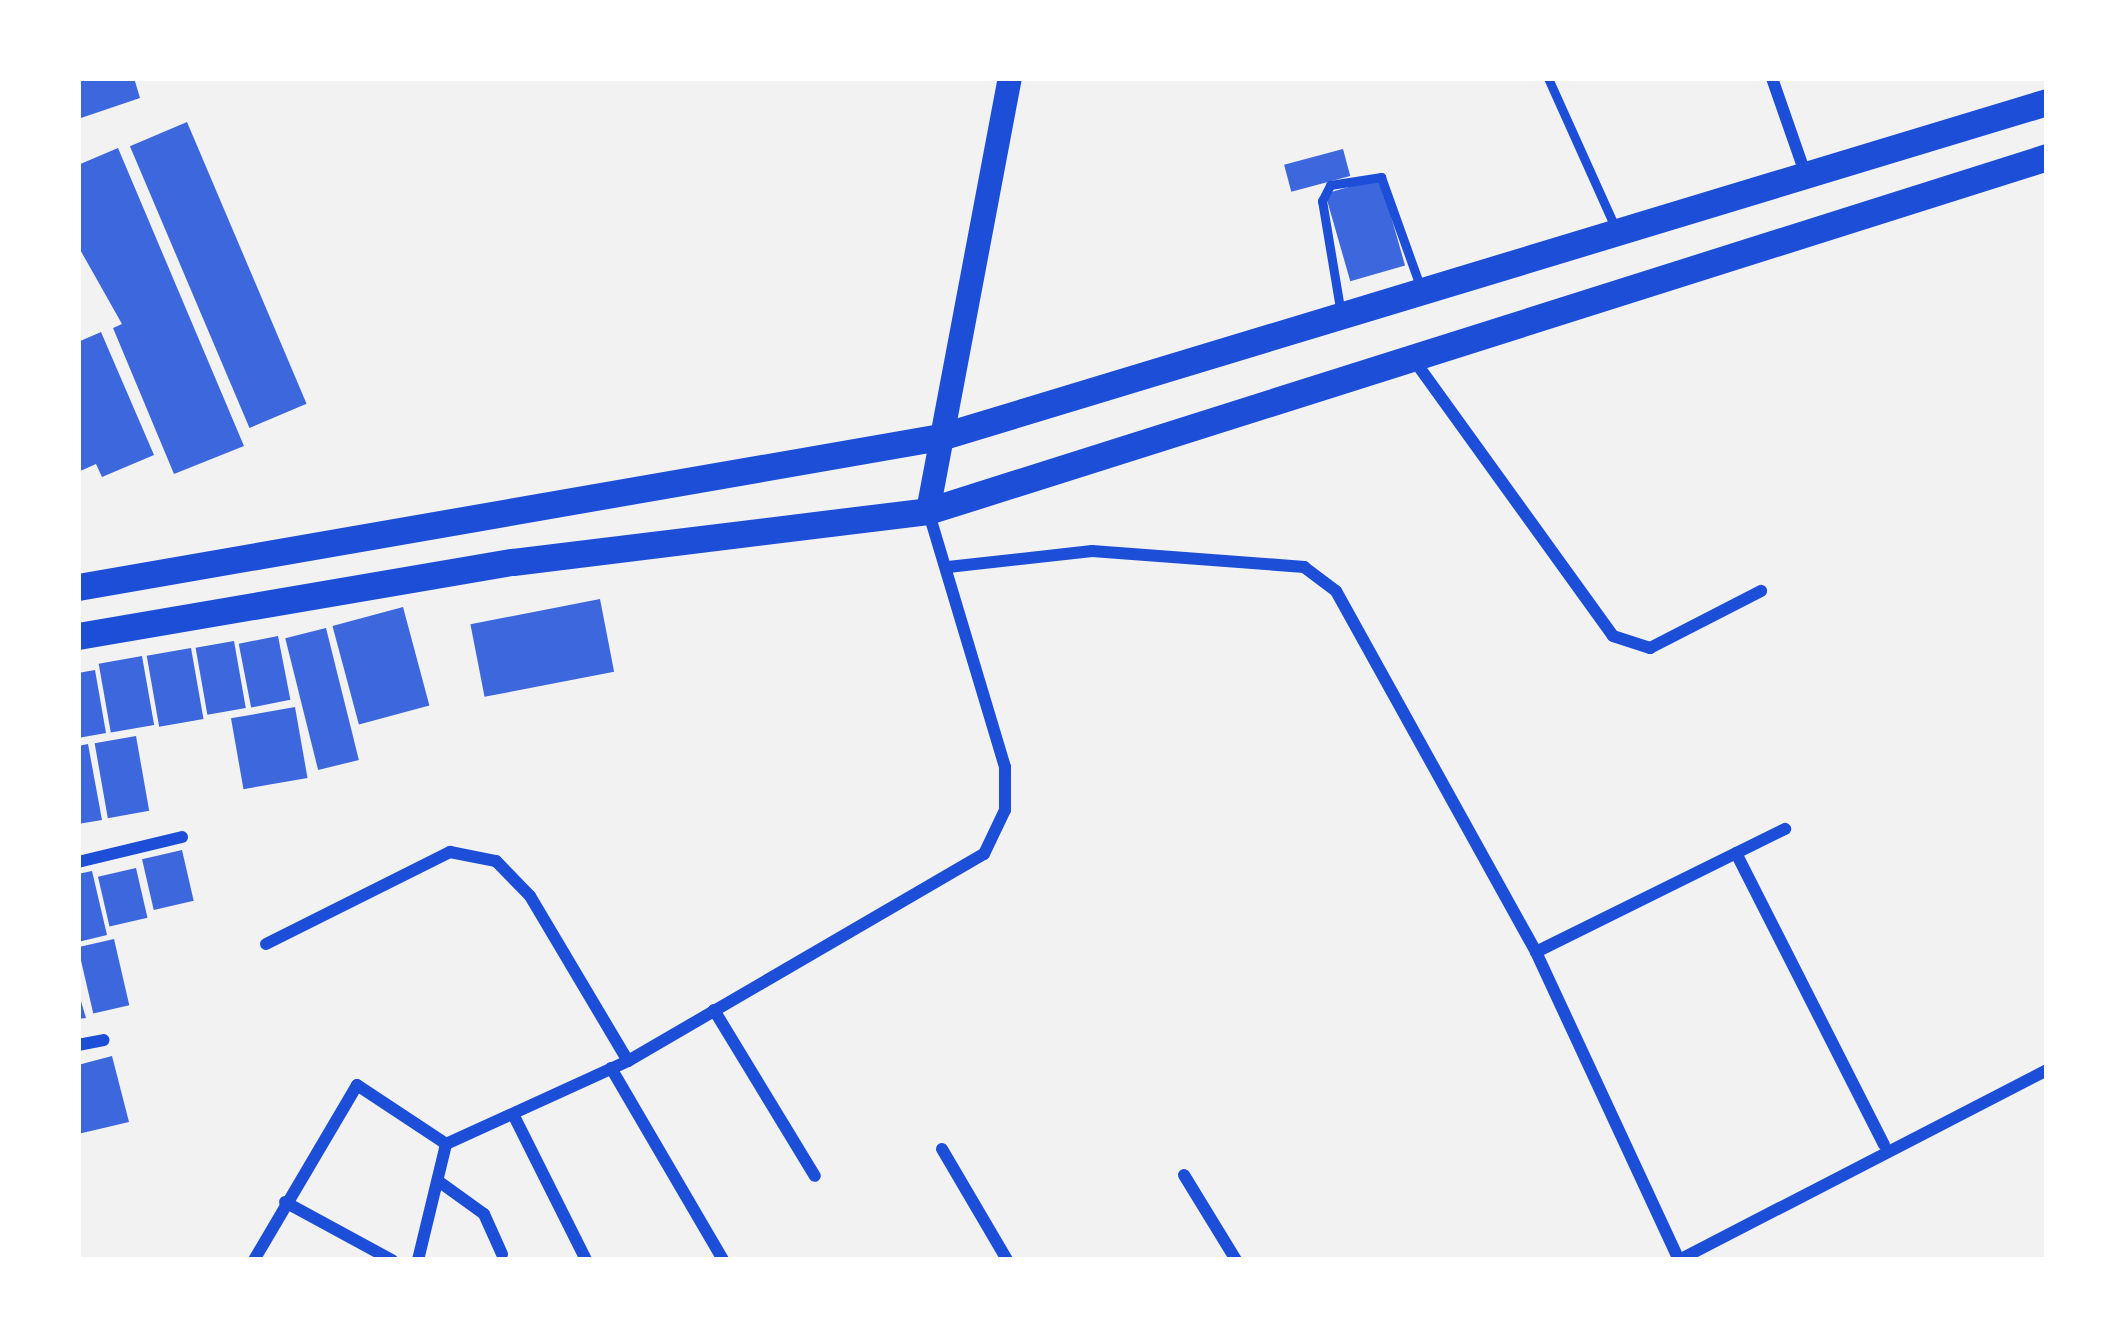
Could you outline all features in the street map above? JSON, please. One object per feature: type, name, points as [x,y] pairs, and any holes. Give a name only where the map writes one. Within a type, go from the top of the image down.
[{"type":"main road","points":[[928,511],[1010,78]]},
{"type":"main road","points":[[78,587],[940,437],[1619,238],[2047,102]]},
{"type":"main road","points":[[78,637],[513,562],[928,511],[2047,157]]},
{"type":"street","points":[[1772,78],[1807,181]]},
{"type":"street","points":[[1412,357],[1613,636],[1650,648],[1761,591]]},
{"type":"street","points":[[446,1144],[628,1061],[984,854],[1005,810],[1005,767],[928,511]]},
{"type":"street","points":[[948,568],[1092,551],[1304,567],[1336,591],[1536,952],[1679,1260],[1884,1145],[2047,1070]]},
{"type":"street","points":[[1536,952],[1785,829]]},
{"type":"street","points":[[78,862],[182,837]]},
{"type":"street","points":[[266,944],[450,852],[496,861],[530,896],[628,1061]]},
{"type":"street","points":[[1736,853],[1884,1145]]},
{"type":"street","points":[[714,1010],[815,1176]]},
{"type":"street","points":[[78,1046],[104,1040]]},
{"type":"street","points":[[611,1068],[723,1260]]},
{"type":"street","points":[[254,1260],[357,1085],[446,1144]]},
{"type":"street","points":[[513,1114],[586,1260]]},
{"type":"street","points":[[418,1260],[441,1183],[446,1144]]},
{"type":"street","points":[[942,1149],[1007,1260]]},
{"type":"street","points":[[1184,1174],[1236,1260]]},
{"type":"street","points":[[441,1183],[484,1214],[502,1254]]},
{"type":"street","points":[[285,1202],[392,1260]]},
{"type":"lane","points":[[1548,78],[1619,238]]},
{"type":"lane","points":[[1342,319],[1322,201],[1330,185],[1381,177],[1423,294]]},
{"type":"building","points":[[78,78],[134,78],[140,98],[78,119]]},
{"type":"building","points":[[187,122],[307,404],[249,428],[130,146]]},
{"type":"building","points":[[118,148],[244,446],[174,474],[113,328],[122,324],[78,246],[78,165]]},
{"type":"building","points":[[1343,149],[1350,176],[1291,192],[1284,165]]},
{"type":"building","points":[[1380,178],[1405,265],[1350,281],[1325,194]]},
{"type":"building","points":[[101,332],[154,455],[102,477],[96,464],[78,472],[78,342]]},
{"type":"building","points":[[600,599],[614,672],[485,697],[470,624]]},
{"type":"building","points":[[403,607],[429,706],[359,724],[332,626]]},
{"type":"building","points":[[326,628],[359,760],[318,770],[285,638]]},
{"type":"building","points":[[278,636],[290,700],[251,707],[239,644]]},
{"type":"building","points":[[234,641],[246,708],[207,715],[196,648]]},
{"type":"building","points":[[191,648],[204,719],[159,727],[147,656]]},
{"type":"building","points":[[142,656],[154,725],[111,733],[99,664]]},
{"type":"building","points":[[95,670],[106,733],[78,738],[78,673]]},
{"type":"building","points":[[295,707],[308,778],[243,789],[231,718]]},
{"type":"building","points":[[136,736],[149,811],[108,818],[95,743]]},
{"type":"building","points":[[88,744],[102,820],[78,824],[78,746]]},
{"type":"building","points":[[182,850],[194,901],[154,910],[142,859]]},
{"type":"building","points":[[136,868],[147,918],[109,926],[98,877]]},
{"type":"building","points":[[92,871],[107,935],[78,942],[78,874]]},
{"type":"building","points":[[114,939],[129,1005],[93,1014],[78,947]]},
{"type":"building","points":[[78,991],[86,1018],[78,1019]]},
{"type":"building","points":[[112,1056],[129,1122],[78,1134],[78,1065]]}]
